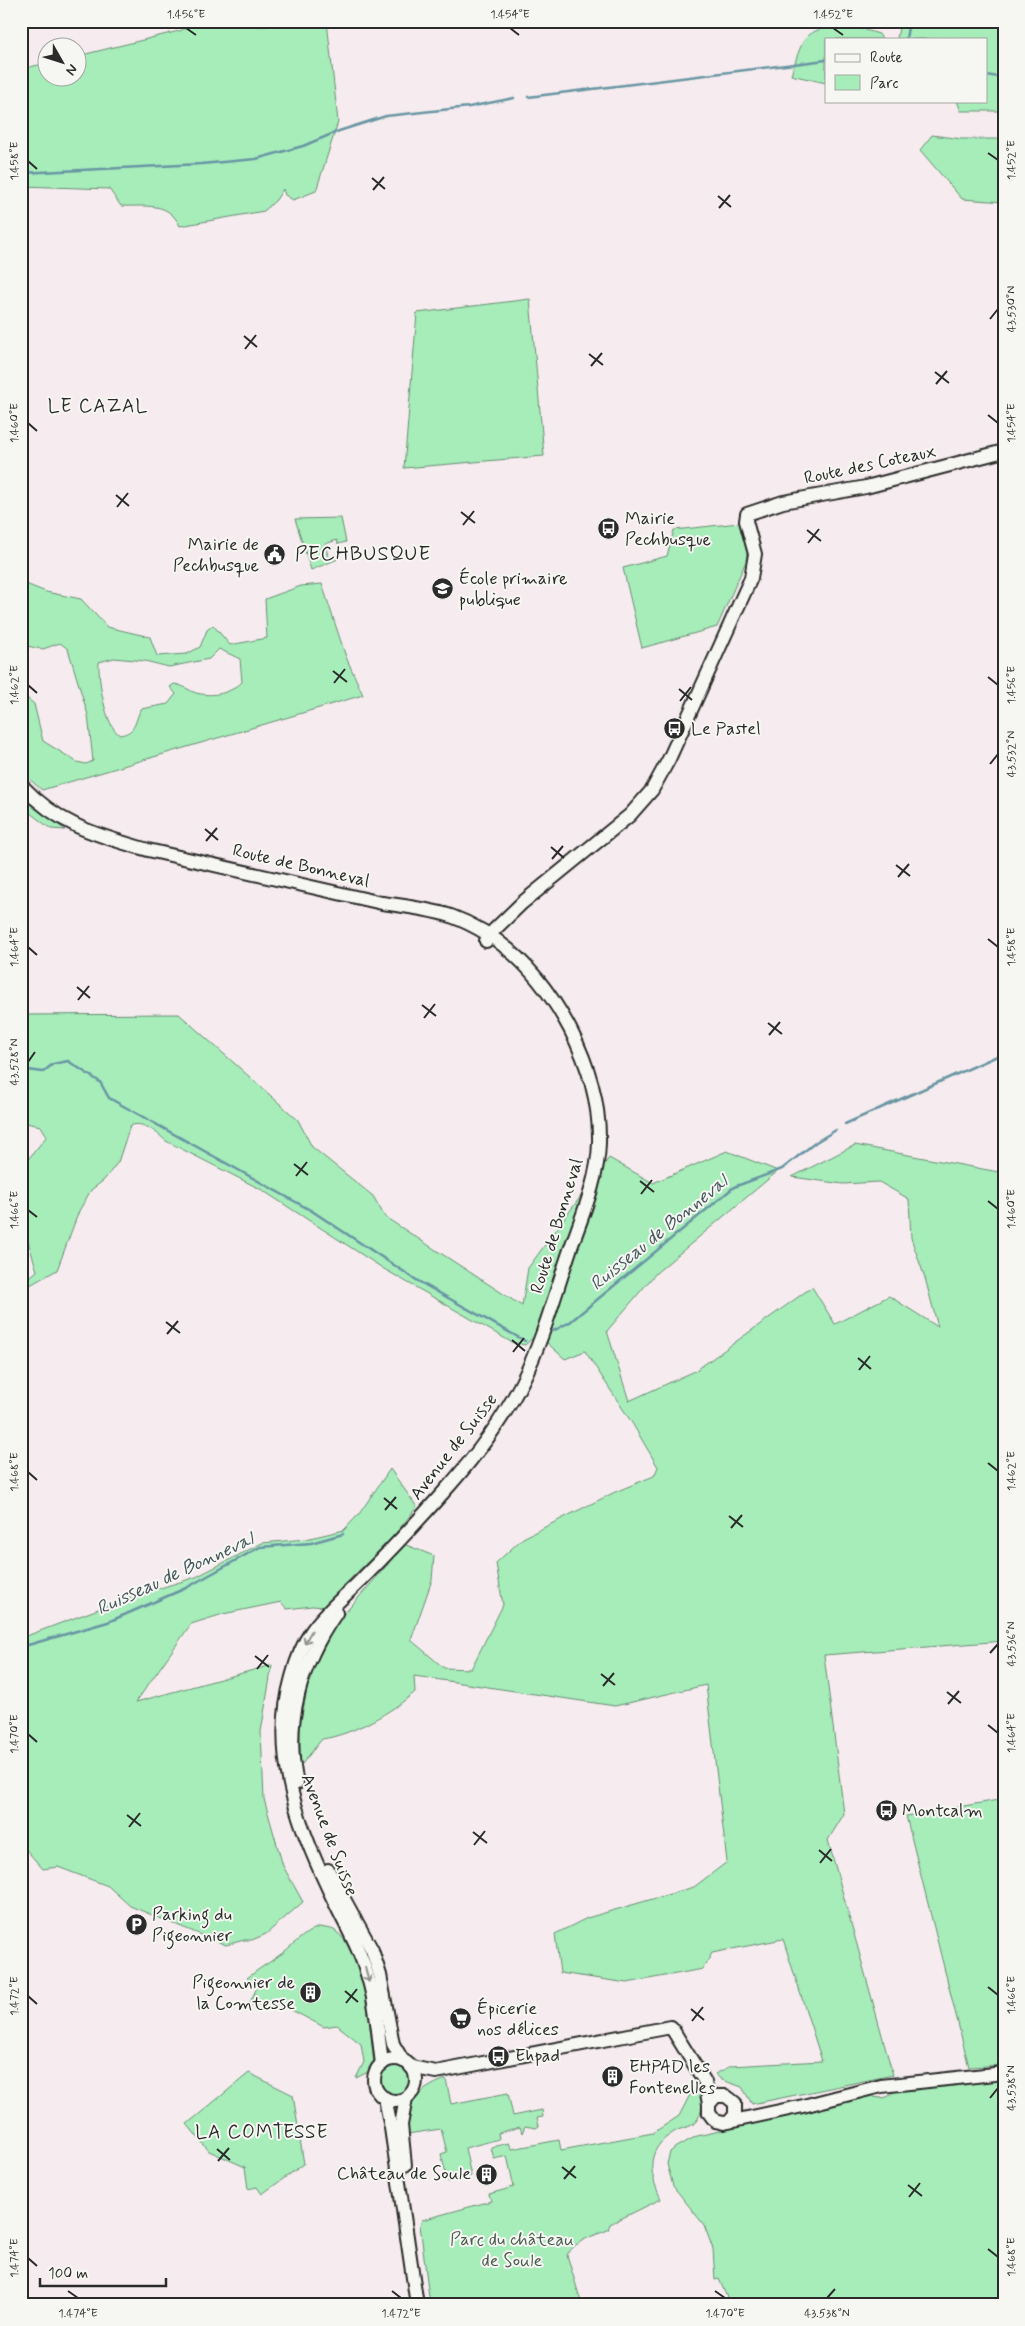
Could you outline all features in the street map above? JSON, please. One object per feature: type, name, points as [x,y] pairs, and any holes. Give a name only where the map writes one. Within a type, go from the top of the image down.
[{"type":"street","name":"Route des Coteaux","points":[[487,939],[557,872],[630,815],[652,790],[669,759],[751,578],[755,554],[746,517],[751,512],[783,502],[866,487],[1004,451]]},
{"type":"street","name":"Route de Bonneval","points":[[21,785],[59,818],[110,839],[148,850],[382,903],[487,939],[552,998],[572,1032],[584,1061],[598,1109],[599,1146],[595,1172],[585,1208],[524,1378]]},
{"type":"street","name":"Avenue de Suisse","points":[[382,2064],[373,1998],[366,1970],[305,1832],[288,1779],[283,1738],[284,1719],[292,1677],[305,1642],[323,1617],[365,1576],[445,1491],[502,1415],[524,1378]]},
{"type":"street","name":"Avenue de Suisse","points":[[365,1576],[325,1628],[304,1672],[293,1717],[294,1759],[302,1805],[310,1831],[320,1856],[372,1950],[380,1975],[393,2044],[407,2064]]},
{"type":"street","points":[[423,2305],[401,2117],[406,2098],[415,2087],[436,2072],[671,2027],[705,2082],[722,2095],[730,2097],[753,2116]]},
{"type":"street","points":[[406,2098],[393,2101],[385,2098],[378,2092],[374,2083],[376,2073],[382,2064],[394,2060],[436,2072]]},
{"type":"street","points":[[407,2064],[416,2076],[415,2087]]},
{"type":"street","points":[[705,2082],[709,2113],[712,2119],[718,2123],[779,2112],[881,2086],[1004,2073]]},
{"type":"street","points":[[709,2104],[716,2096],[722,2095]]},
{"type":"street","points":[[385,2098],[417,2305]]},
{"type":"street","points":[[729,2122],[735,2115],[735,2103]]},
{"type":"green space","points":[[204,21],[251,21],[256,26],[267,26],[269,21],[327,21],[338,122],[316,191],[293,200],[285,195],[283,189],[276,200],[264,211],[180,226],[169,212],[163,209],[148,206],[121,206],[109,189],[21,186],[21,69],[38,65],[38,88],[88,88],[88,54],[179,31]]},
{"type":"green space","points":[[900,21],[1004,21],[1004,111],[961,111],[957,102],[988,102],[988,38],[897,38]]},
{"type":"green space","points":[[845,24],[879,34],[881,38],[825,38],[825,83],[791,75],[802,43],[807,37],[820,29]]},
{"type":"green space","points":[[932,135],[962,139],[1004,139],[1004,202],[962,199],[920,150]]},
{"type":"green space","points":[[530,299],[544,456],[404,468],[417,313]]},
{"type":"green space","points":[[341,518],[346,542],[338,544],[337,540],[325,544],[328,556],[332,558],[337,556],[338,559],[311,570],[295,519]]},
{"type":"green space","points":[[739,523],[747,553],[746,561],[717,627],[642,648],[623,568],[667,556],[674,530]]},
{"type":"green space","points":[[21,582],[46,592],[81,599],[107,627],[150,637],[157,656],[187,654],[200,647],[207,630],[213,625],[230,645],[267,638],[265,599],[301,586],[322,584],[346,657],[363,695],[42,790],[21,772],[21,693],[34,704],[43,741],[77,762],[86,764],[93,761],[88,715],[68,649],[60,643],[43,649],[21,645]],"holes":[[[219,649],[240,659],[242,682],[237,686],[220,694],[202,694],[174,684],[170,687],[176,694],[168,704],[141,709],[134,726],[125,734],[120,735],[115,730],[106,713],[101,690],[99,662],[114,658],[145,661],[169,667],[209,659]]]},
{"type":"green space","points":[[21,795],[65,830],[51,829],[21,806]]},
{"type":"green space","points":[[179,1014],[298,1120],[312,1147],[373,1196],[385,1217],[522,1306],[528,1268],[609,1158],[653,1183],[727,1151],[778,1171],[656,1273],[607,1331],[629,1401],[695,1371],[812,1287],[835,1324],[889,1296],[938,1327],[925,1278],[911,1238],[909,1199],[879,1182],[843,1184],[792,1177],[855,1145],[1004,1173],[1004,1641],[824,1655],[844,1814],[828,1840],[893,2075],[752,2104],[742,2087],[722,2080],[715,2074],[731,2066],[822,2061],[783,1939],[712,1953],[703,1969],[627,1983],[560,1973],[555,1934],[587,1918],[694,1887],[727,1862],[706,1685],[615,1706],[414,1676],[415,1692],[406,1700],[359,1728],[334,1737],[322,1739],[302,1764],[300,1760],[300,1725],[310,1675],[337,1622],[389,1563],[390,1540],[339,1590],[325,1607],[312,1606],[287,1609],[281,1602],[223,1614],[191,1624],[136,1702],[272,1665],[261,1732],[264,1799],[283,1866],[303,1902],[266,1934],[252,1940],[244,1940],[226,1945],[130,1906],[108,1886],[58,1867],[43,1869],[21,1844],[21,1638],[125,1599],[196,1577],[262,1543],[306,1539],[344,1530],[359,1514],[390,1469],[417,1507],[391,1539],[434,1556],[432,1580],[411,1640],[444,1668],[471,1669],[503,1605],[496,1563],[523,1538],[615,1492],[654,1476],[658,1467],[585,1351],[565,1359],[537,1334],[525,1345],[511,1342],[384,1269],[262,1190],[166,1141],[145,1126],[130,1126],[118,1162],[104,1180],[91,1190],[79,1211],[57,1270],[21,1290],[21,1279],[31,1276],[37,1271],[21,1218],[21,1168],[47,1136],[41,1126],[21,1122],[21,1015]]},
{"type":"green space","points":[[1004,1799],[1004,2065],[969,2067],[906,1816]]},
{"type":"green space","points":[[319,1927],[334,1930],[345,1940],[360,1972],[368,2012],[374,2064],[368,2072],[356,2078],[364,2062],[361,2044],[337,2025],[324,2027],[280,2004],[249,2005],[257,1987],[247,1978],[297,1940]]},
{"type":"green space","points":[[395,2066],[405,2070],[409,2080],[405,2090],[395,2094],[385,2090],[381,2080],[385,2070]]},
{"type":"green space","points":[[249,2073],[293,2095],[304,2164],[262,2194],[257,2187],[248,2189],[245,2167],[209,2151],[187,2124]]},
{"type":"green space","name":"Parc du château de Soule","points":[[446,2079],[451,2104],[508,2093],[513,2116],[542,2110],[543,2117],[537,2118],[539,2126],[536,2128],[525,2126],[522,2133],[520,2127],[498,2133],[499,2139],[465,2148],[471,2176],[448,2182],[441,2154],[447,2152],[441,2129],[407,2134],[409,2114],[415,2099],[427,2088]]},
{"type":"green space","points":[[1004,2079],[1004,2305],[734,2305],[732,2301],[729,2302],[719,2279],[715,2280],[713,2249],[704,2225],[673,2186],[667,2164],[670,2152],[676,2147],[697,2136],[798,2114],[873,2093],[874,2097],[883,2098],[891,2095],[894,2090],[952,2086]]},
{"type":"green space","name":"Parc du château de Soule","points":[[696,2083],[700,2085],[702,2095],[699,2117],[692,2125],[676,2131],[665,2139],[654,2153],[652,2170],[661,2199],[610,2224],[608,2230],[580,2242],[567,2255],[582,2305],[430,2305],[420,2225],[422,2220],[491,2201],[489,2194],[514,2187],[507,2156],[494,2159],[491,2147],[509,2143],[512,2149],[559,2140],[561,2150],[653,2133],[679,2116]]},
{"type":"waterway","points":[[906,38],[909,21]]},
{"type":"waterway","points":[[528,97],[825,60]]},
{"type":"waterway","points":[[988,75],[1004,78]]},
{"type":"waterway","points":[[21,173],[201,164],[256,159],[303,146],[339,131],[386,116],[469,107],[514,98]]},
{"type":"waterway","name":"Ruisseau de Bonneval","points":[[845,1124],[1004,1053]]},
{"type":"waterway","points":[[21,1069],[43,1072],[53,1064],[68,1061],[100,1082],[109,1098],[312,1211],[418,1281],[525,1341]]},
{"type":"waterway","name":"Ruisseau de Bonneval","points":[[553,1331],[570,1322],[734,1187],[782,1169],[816,1142],[836,1130]]},
{"type":"waterway","name":"Ruisseau de Bonneval","points":[[21,1647],[108,1622],[186,1588],[260,1547],[311,1543],[343,1534]]},
{"type":"place","name":"Mairie Pechbusque","points":[[609,529]]},
{"type":"place","name":"Mairie de Pechbusque","points":[[275,555]]},
{"type":"place","name":"École primaire publique","points":[[443,589]]},
{"type":"place","name":"Le Pastel","points":[[675,729]]},
{"type":"place","name":"Montcalm","points":[[886,1811]]},
{"type":"place","name":"Parking du Pigeonnier","points":[[136,1925]]},
{"type":"place","name":"Pigeonnier de la Comtesse","points":[[311,1993]]},
{"type":"place","name":"Épicerie nos délices","points":[[461,2019]]},
{"type":"place","name":"Ehpad","points":[[499,2056]]},
{"type":"place","name":"EHPAD les Fontenelles","points":[[613,2077]]},
{"type":"place","name":"Château de Soule","points":[[487,2174]]},
{"type":"district","name":"LE CAZAL","points":[[98,406]]},
{"type":"district","name":"PECHBUSQUE","points":[[363,554]]},
{"type":"district","name":"LA COMTESSE","points":[[262,2132]]}]
